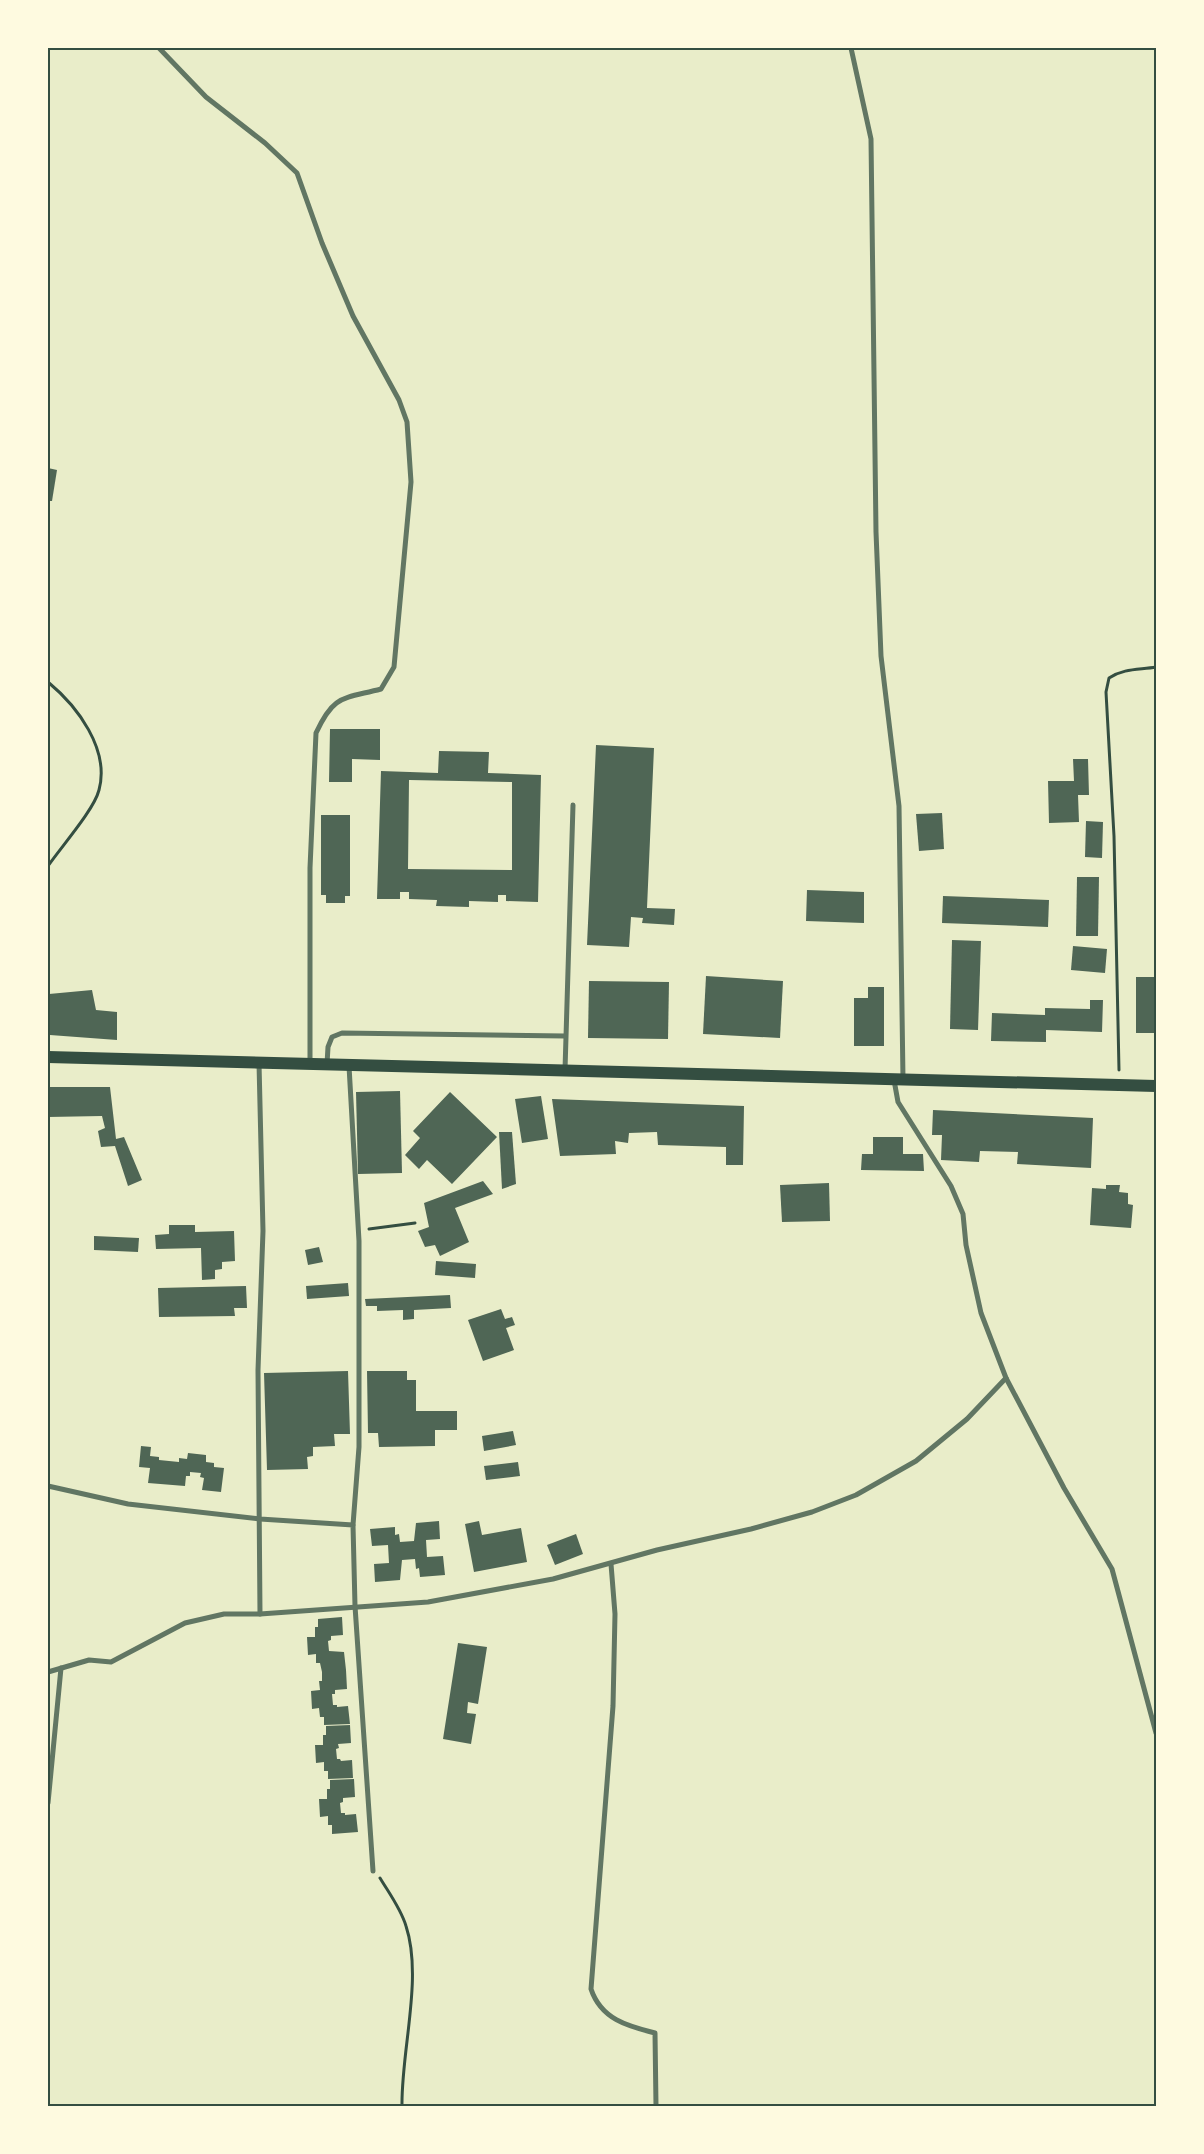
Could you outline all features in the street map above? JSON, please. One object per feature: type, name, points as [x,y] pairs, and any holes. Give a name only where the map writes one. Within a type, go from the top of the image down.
[{"type":"main road","points":[[48,1057],[1156,1086]]},
{"type":"street","points":[[159,48],[206,97],[264,143],[297,173],[322,243],[353,316],[399,400],[407,422],[411,482],[394,668],[381,689],[348,695],[335,702],[324,716],[316,733],[310,868],[310,1064]]},
{"type":"street","points":[[851,48],[871,139],[876,532],[881,656],[899,806],[898,1102],[951,1186],[964,1214],[966,1245],[981,1312],[1006,1378],[1064,1488],[1112,1569],[1156,1733]]},
{"type":"street","points":[[565,1071],[573,805]]},
{"type":"street","points":[[327,1065],[328,1047],[332,1037],[342,1032],[565,1036]]},
{"type":"street","points":[[259,1062],[263,1231],[258,1370],[260,1614]]},
{"type":"street","points":[[349,1066],[358,1230],[359,1447],[354,1525],[355,1606],[373,1870]]},
{"type":"street","points":[[48,1672],[88,1660],[111,1662],[185,1623],[224,1614],[260,1614],[428,1602],[553,1579],[656,1550],[751,1529],[812,1512],[856,1495],[896,1473],[941,1442],[967,1419],[1006,1378]]},
{"type":"street","points":[[48,1486],[128,1504],[260,1519],[354,1525]]},
{"type":"street","points":[[611,1564],[615,1614],[613,1706],[591,1989],[594,2000],[602,2011],[614,2019],[655,2033],[656,2106]]},
{"type":"street","points":[[48,1803],[61,1668]]},
{"type":"path","points":[[1119,1085],[1114,836],[1106,692],[1109,678],[1114,674],[1129,669],[1156,667]]},
{"type":"path","points":[[48,682],[65,697],[85,724],[97,751],[101,776],[99,791],[92,805],[48,866]]},
{"type":"path","points":[[358,1230],[415,1224]]},
{"type":"path","points":[[373,1870],[381,1879],[398,1908],[406,1924],[410,1942],[412,1978],[402,2082],[402,2106]]},
{"type":"building","points":[[48,468],[57,470],[52,501],[48,501]]},
{"type":"building","points":[[330,729],[380,729],[380,760],[352,759],[352,782],[329,782]]},
{"type":"building","points":[[596,745],[654,748],[647,908],[675,909],[674,925],[642,923],[643,918],[631,917],[629,947],[587,945]]},
{"type":"building","points":[[439,751],[489,752],[488,773],[541,775],[538,902],[506,901],[506,895],[498,895],[498,902],[469,901],[469,907],[436,906],[437,900],[409,899],[409,892],[400,892],[400,899],[377,899],[381,771],[438,773]],"holes":[[[409,780],[512,782],[512,870],[408,869]]]},
{"type":"building","points":[[1073,759],[1088,759],[1089,795],[1078,795],[1079,822],[1049,823],[1048,781],[1074,781]]},
{"type":"building","points":[[942,813],[944,849],[919,851],[916,814]]},
{"type":"building","points":[[321,815],[350,815],[350,896],[345,896],[345,903],[326,903],[326,895],[321,895]]},
{"type":"building","points":[[1086,821],[1103,822],[1102,858],[1085,857]]},
{"type":"building","points":[[1077,877],[1099,877],[1098,936],[1076,936]]},
{"type":"building","points":[[807,890],[864,892],[864,923],[806,921]]},
{"type":"building","points":[[943,896],[1049,900],[1048,927],[942,923]]},
{"type":"building","points":[[952,940],[981,941],[978,1030],[950,1029]]},
{"type":"building","points":[[1073,946],[1107,949],[1105,973],[1071,970]]},
{"type":"building","points":[[706,976],[783,981],[780,1038],[703,1034]]},
{"type":"building","points":[[1136,977],[1156,977],[1156,1033],[1136,1033]]},
{"type":"building","points":[[589,981],[669,982],[668,1039],[588,1038]]},
{"type":"building","points":[[868,987],[884,987],[884,1046],[854,1046],[854,998],[868,998]]},
{"type":"building","points":[[92,990],[96,1010],[117,1012],[117,1040],[50,1035],[49,994]]},
{"type":"building","points":[[1090,1000],[1103,1000],[1102,1032],[1046,1030],[1046,1042],[991,1041],[992,1013],[1045,1015],[1045,1008],[1090,1009]]},
{"type":"building","points":[[48,1087],[110,1087],[116,1139],[124,1137],[142,1180],[128,1186],[115,1146],[101,1147],[98,1131],[105,1128],[102,1116],[48,1117]]},
{"type":"building","points":[[400,1091],[402,1173],[358,1174],[356,1092]]},
{"type":"building","points":[[450,1092],[497,1137],[452,1184],[427,1160],[419,1169],[405,1155],[420,1138],[413,1131]]},
{"type":"building","points":[[541,1096],[548,1139],[522,1143],[515,1099]]},
{"type":"building","points":[[552,1099],[744,1106],[743,1165],[726,1165],[726,1147],[658,1145],[657,1132],[629,1133],[628,1143],[615,1141],[616,1154],[560,1156]]},
{"type":"building","points":[[933,1110],[1093,1118],[1091,1168],[1017,1164],[1018,1152],[980,1151],[979,1162],[941,1160],[942,1135],[932,1135]]},
{"type":"building","points":[[499,1132],[512,1132],[516,1184],[502,1189]]},
{"type":"building","points":[[873,1137],[903,1137],[903,1154],[923,1154],[924,1171],[861,1170],[862,1154],[873,1154]]},
{"type":"building","points":[[483,1181],[493,1194],[455,1208],[469,1242],[440,1256],[435,1245],[425,1247],[418,1231],[429,1227],[424,1203]]},
{"type":"building","points":[[829,1183],[830,1221],[782,1222],[780,1185]]},
{"type":"building","points":[[1106,1185],[1120,1185],[1119,1192],[1128,1193],[1128,1204],[1133,1205],[1131,1228],[1090,1225],[1092,1188],[1106,1189]]},
{"type":"building","points":[[169,1225],[195,1225],[195,1232],[234,1231],[235,1261],[222,1262],[222,1269],[215,1270],[215,1279],[202,1280],[201,1248],[156,1249],[155,1235],[169,1234]]},
{"type":"building","points":[[94,1236],[139,1238],[138,1252],[94,1250]]},
{"type":"building","points":[[319,1247],[323,1262],[308,1265],[305,1250]]},
{"type":"building","points":[[436,1261],[476,1264],[475,1278],[435,1275]]},
{"type":"building","points":[[348,1283],[349,1296],[307,1299],[306,1286]]},
{"type":"building","points":[[246,1286],[247,1308],[234,1308],[235,1316],[159,1317],[158,1288]]},
{"type":"building","points":[[450,1295],[451,1308],[414,1310],[414,1319],[403,1320],[403,1310],[377,1311],[377,1306],[366,1306],[365,1299]]},
{"type":"building","points":[[501,1309],[505,1319],[512,1317],[515,1325],[506,1328],[514,1350],[483,1361],[468,1320]]},
{"type":"building","points":[[348,1371],[350,1434],[334,1434],[335,1446],[313,1447],[313,1456],[307,1457],[308,1469],[267,1470],[264,1373]]},
{"type":"building","points":[[367,1371],[407,1371],[407,1380],[416,1380],[416,1411],[457,1411],[457,1430],[435,1430],[435,1446],[379,1447],[378,1433],[368,1433]]},
{"type":"building","points":[[513,1431],[516,1445],[484,1451],[482,1436]]},
{"type":"building","points":[[141,1446],[151,1447],[150,1456],[159,1457],[159,1460],[179,1462],[179,1458],[187,1459],[188,1453],[206,1455],[206,1462],[214,1463],[214,1467],[224,1468],[221,1492],[202,1490],[204,1478],[200,1477],[201,1473],[190,1472],[190,1476],[186,1476],[185,1486],[148,1483],[150,1468],[139,1467]]},
{"type":"building","points":[[518,1462],[520,1476],[486,1480],[484,1466]]},
{"type":"building","points":[[439,1521],[440,1539],[426,1540],[427,1557],[443,1556],[445,1575],[420,1577],[419,1568],[416,1569],[415,1559],[402,1560],[400,1580],[375,1582],[374,1564],[389,1563],[388,1545],[372,1546],[370,1529],[395,1527],[395,1535],[399,1534],[400,1542],[414,1541],[416,1523]]},
{"type":"building","points":[[479,1521],[482,1535],[521,1528],[527,1562],[474,1572],[465,1524]]},
{"type":"building","points":[[576,1534],[583,1554],[555,1565],[547,1545]]},
{"type":"building","points":[[342,1617],[343,1635],[331,1636],[331,1640],[328,1641],[329,1651],[344,1652],[347,1689],[335,1690],[335,1694],[332,1694],[333,1705],[337,1705],[337,1707],[348,1706],[350,1724],[324,1725],[324,1717],[320,1717],[319,1708],[312,1709],[311,1691],[320,1690],[319,1681],[322,1681],[320,1663],[316,1663],[316,1654],[308,1655],[307,1637],[315,1637],[315,1627],[318,1627],[318,1619]]},
{"type":"building","points":[[458,1643],[487,1647],[478,1704],[468,1702],[467,1713],[476,1714],[471,1744],[443,1739]]},
{"type":"building","points":[[350,1725],[351,1743],[338,1744],[339,1748],[336,1749],[337,1759],[341,1761],[352,1760],[353,1778],[328,1779],[328,1771],[324,1771],[324,1762],[316,1763],[315,1745],[323,1745],[323,1735],[326,1735],[326,1726]]},
{"type":"building","points":[[354,1779],[355,1797],[343,1798],[343,1802],[340,1803],[341,1813],[345,1813],[345,1815],[356,1814],[358,1832],[332,1834],[332,1825],[328,1825],[328,1816],[320,1817],[319,1799],[327,1799],[327,1789],[330,1789],[330,1780]]}]
